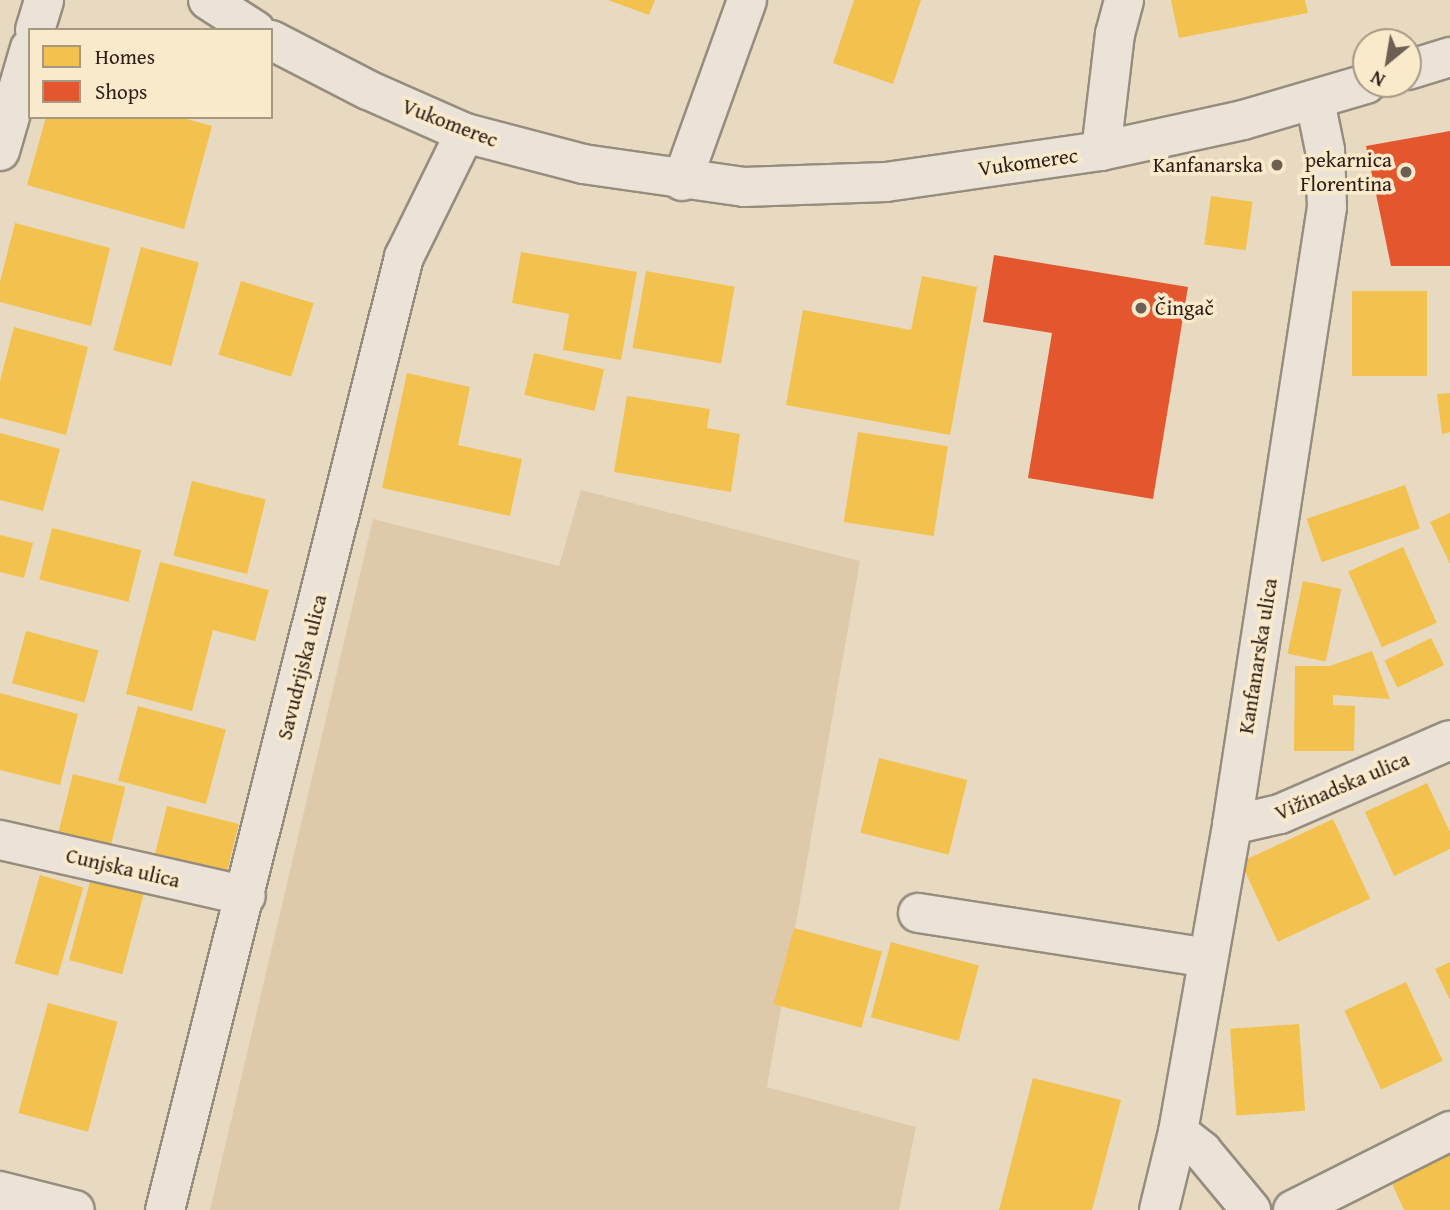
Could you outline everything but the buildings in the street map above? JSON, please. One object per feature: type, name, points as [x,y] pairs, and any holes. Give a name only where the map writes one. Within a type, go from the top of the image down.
[{"type":"street","points":[[36,28],[44,0]]},
{"type":"street","points":[[208,0],[253,28]]},
{"type":"street","points":[[682,181],[747,0]]},
{"type":"street","points":[[1101,151],[1115,34],[1124,0]]},
{"type":"street","name":"Vukomerec","points":[[273,41],[368,90],[466,133],[583,164],[682,181],[744,187],[886,182],[1101,151],[1315,100],[1352,88]]},
{"type":"street","points":[[0,151],[28,55]]},
{"type":"street","points":[[1422,66],[1450,57]]},
{"type":"street","name":"Kanfanarska ulica","points":[[1159,1210],[1178,1132],[1232,825],[1327,207],[1325,150],[1315,100]]},
{"type":"street","name":"Savudrijska ulica","points":[[165,1210],[246,896],[404,257],[466,133]]},
{"type":"street","name":"Vižinadska ulica","points":[[1232,825],[1280,814],[1450,740]]},
{"type":"street","name":"Cunjska ulica","points":[[0,840],[246,896]]},
{"type":"street","points":[[918,913],[1208,958]]},
{"type":"street","points":[[1293,1210],[1450,1131]]},
{"type":"street","points":[[1178,1132],[1202,1152],[1251,1210]]},
{"type":"street","points":[[0,1191],[75,1210]]},
{"type":"shaded area","points":[[581,490],[860,561],[767,1087],[916,1127],[899,1210],[210,1210],[373,519],[559,566]]},
{"type":"place","name":"Kanfanarska","points":[[1277,165]]},
{"type":"place","name":"pekarnica Florentina","points":[[1406,172]]},
{"type":"place","name":"Čingač","points":[[1141,308]]}]
